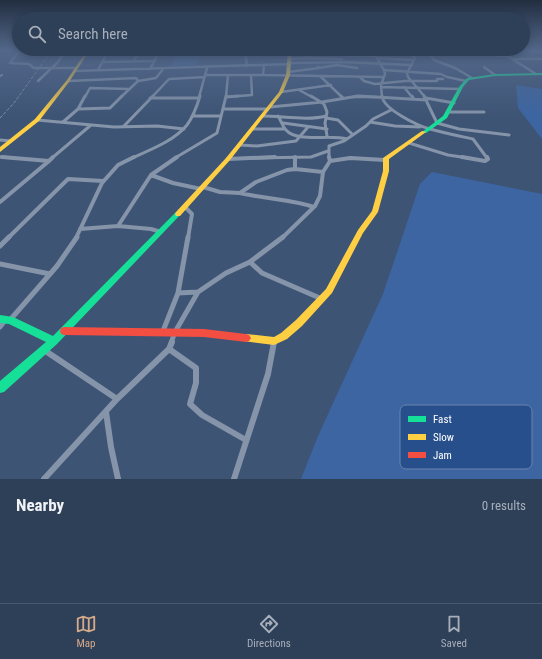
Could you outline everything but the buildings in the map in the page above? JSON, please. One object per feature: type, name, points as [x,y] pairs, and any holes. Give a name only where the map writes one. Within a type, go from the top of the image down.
[{"type":"street","points":[[38,81],[47,72]]},
{"type":"street","points":[[0,150],[38,120],[74,72]]},
{"type":"street","points":[[108,79],[115,72]]},
{"type":"street","points":[[78,109],[110,108],[138,81],[156,78],[160,72]]},
{"type":"street","points":[[0,327],[50,274],[72,245],[87,211],[103,181],[118,165],[184,129],[192,116],[206,72]]},
{"type":"street","points":[[123,127],[169,79],[205,76],[263,75],[272,72]]},
{"type":"street","points":[[0,388],[54,341],[185,207],[240,145],[269,108],[281,92],[287,72]]},
{"type":"street","points":[[307,72],[320,76],[354,77],[441,74],[446,77],[469,79],[495,75],[539,74]]},
{"type":"street","points":[[354,77],[356,72]]},
{"type":"street","points":[[384,72],[381,86],[382,98],[391,110],[425,128]]},
{"type":"street","points":[[398,72],[407,74]]},
{"type":"street","points":[[461,72],[469,79]]},
{"type":"street","points":[[492,72],[495,75]]},
{"type":"street","points":[[407,74],[410,81],[426,99],[429,112],[437,123],[459,129],[509,135]]},
{"type":"street","points":[[226,97],[252,95],[251,75]]},
{"type":"street","points":[[118,226],[151,175],[166,164],[217,133],[226,97],[228,76]]},
{"type":"street","points":[[320,76],[343,98]]},
{"type":"street","points":[[360,77],[364,82],[389,88],[404,87],[417,89],[460,89]]},
{"type":"street","points":[[68,81],[136,78],[138,81]]},
{"type":"street","points":[[63,122],[78,109],[95,79]]},
{"type":"street","points":[[381,86],[410,81],[436,81],[437,79],[443,79]]},
{"type":"street","points":[[64,331],[163,331],[211,334],[274,341],[284,336],[329,292],[360,232],[375,212],[386,171],[385,160],[389,155],[409,143],[425,128],[437,123],[449,112],[460,89],[469,79]]},
{"type":"street","points":[[281,92],[331,85]]},
{"type":"street","points":[[404,87],[414,99]]},
{"type":"street","points":[[90,88],[130,89]]},
{"type":"street","points":[[299,90],[322,102],[326,107],[327,136]]},
{"type":"street","points":[[223,109],[269,108],[358,96],[426,99],[454,103]]},
{"type":"street","points":[[150,98],[198,98]]},
{"type":"street","points":[[44,479],[117,399],[169,349],[175,332],[198,292],[226,273],[250,262],[282,238],[317,205],[320,196],[323,172],[330,161],[328,151],[331,144],[342,142],[366,126],[373,118],[391,110]]},
{"type":"street","points":[[449,112],[484,112]]},
{"type":"street","points":[[192,116],[221,116]]},
{"type":"street","points":[[262,116],[303,117],[314,119],[326,117],[338,120],[352,134]]},
{"type":"street","points":[[278,116],[285,129],[293,135],[301,137],[338,136],[347,139]]},
{"type":"street","points":[[38,120],[123,127],[150,126],[184,129]]},
{"type":"street","points":[[370,122],[395,126],[425,128],[473,139],[484,151],[488,159],[485,161],[448,155],[409,143]]},
{"type":"street","points":[[283,123],[326,130]]},
{"type":"street","points":[[0,202],[91,124]]},
{"type":"street","points":[[240,145],[257,146],[292,142],[301,137],[308,127]]},
{"type":"street","points":[[252,129],[285,129]]},
{"type":"street","points":[[0,140],[11,141]]},
{"type":"street","points":[[228,159],[315,157],[328,151]]},
{"type":"street","points":[[0,157],[49,161]]},
{"type":"street","points":[[295,157],[295,169]]},
{"type":"street","points":[[330,161],[350,158],[385,160]]},
{"type":"street","points":[[240,193],[261,180],[287,170],[295,169],[323,172]]},
{"type":"street","points":[[151,175],[173,183],[220,192],[240,193],[256,197],[295,201],[314,207]]},
{"type":"street","points":[[0,246],[68,179],[103,181]]},
{"type":"street","points":[[163,331],[178,293],[192,214],[185,207]]},
{"type":"street","points":[[80,229],[118,226],[151,229],[161,232]]},
{"type":"street","points":[[250,262],[262,273],[322,299]]},
{"type":"street","points":[[0,264],[50,274]]},
{"type":"street","points":[[178,293],[198,292]]},
{"type":"street","points":[[6,320],[54,341]]},
{"type":"street","points":[[234,479],[268,374],[274,341]]},
{"type":"street","points":[[169,349],[196,368],[196,383],[190,404],[202,415],[246,440]]},
{"type":"street","points":[[44,350],[117,399]]},
{"type":"street","points":[[106,412],[110,447],[118,479]]},
{"type":"shaded area","points":[[516,85],[542,89],[542,139],[518,108]]},
{"type":"shaded area","points":[[432,172],[542,194],[542,479],[301,479],[318,436],[383,294],[420,184]]},
{"type":"railway","points":[[0,118],[14,103],[36,72]]},
{"type":"traffic: fast","points":[[424,132],[445,117],[461,87],[468,79],[495,75],[542,74]]},
{"type":"traffic: fast","points":[[0,388],[54,341],[178,214]]},
{"type":"traffic: fast","points":[[0,319],[10,320],[54,341]]},
{"type":"traffic: slow","points":[[0,150],[37,120],[74,72]]},
{"type":"traffic: slow","points":[[178,214],[228,159],[281,92],[288,72]]},
{"type":"traffic: slow","points":[[246,338],[274,341],[284,336],[299,323],[329,291],[360,232],[375,212],[386,171],[386,158],[424,132]]},
{"type":"traffic: jam","points":[[64,331],[204,333],[246,338]]}]
